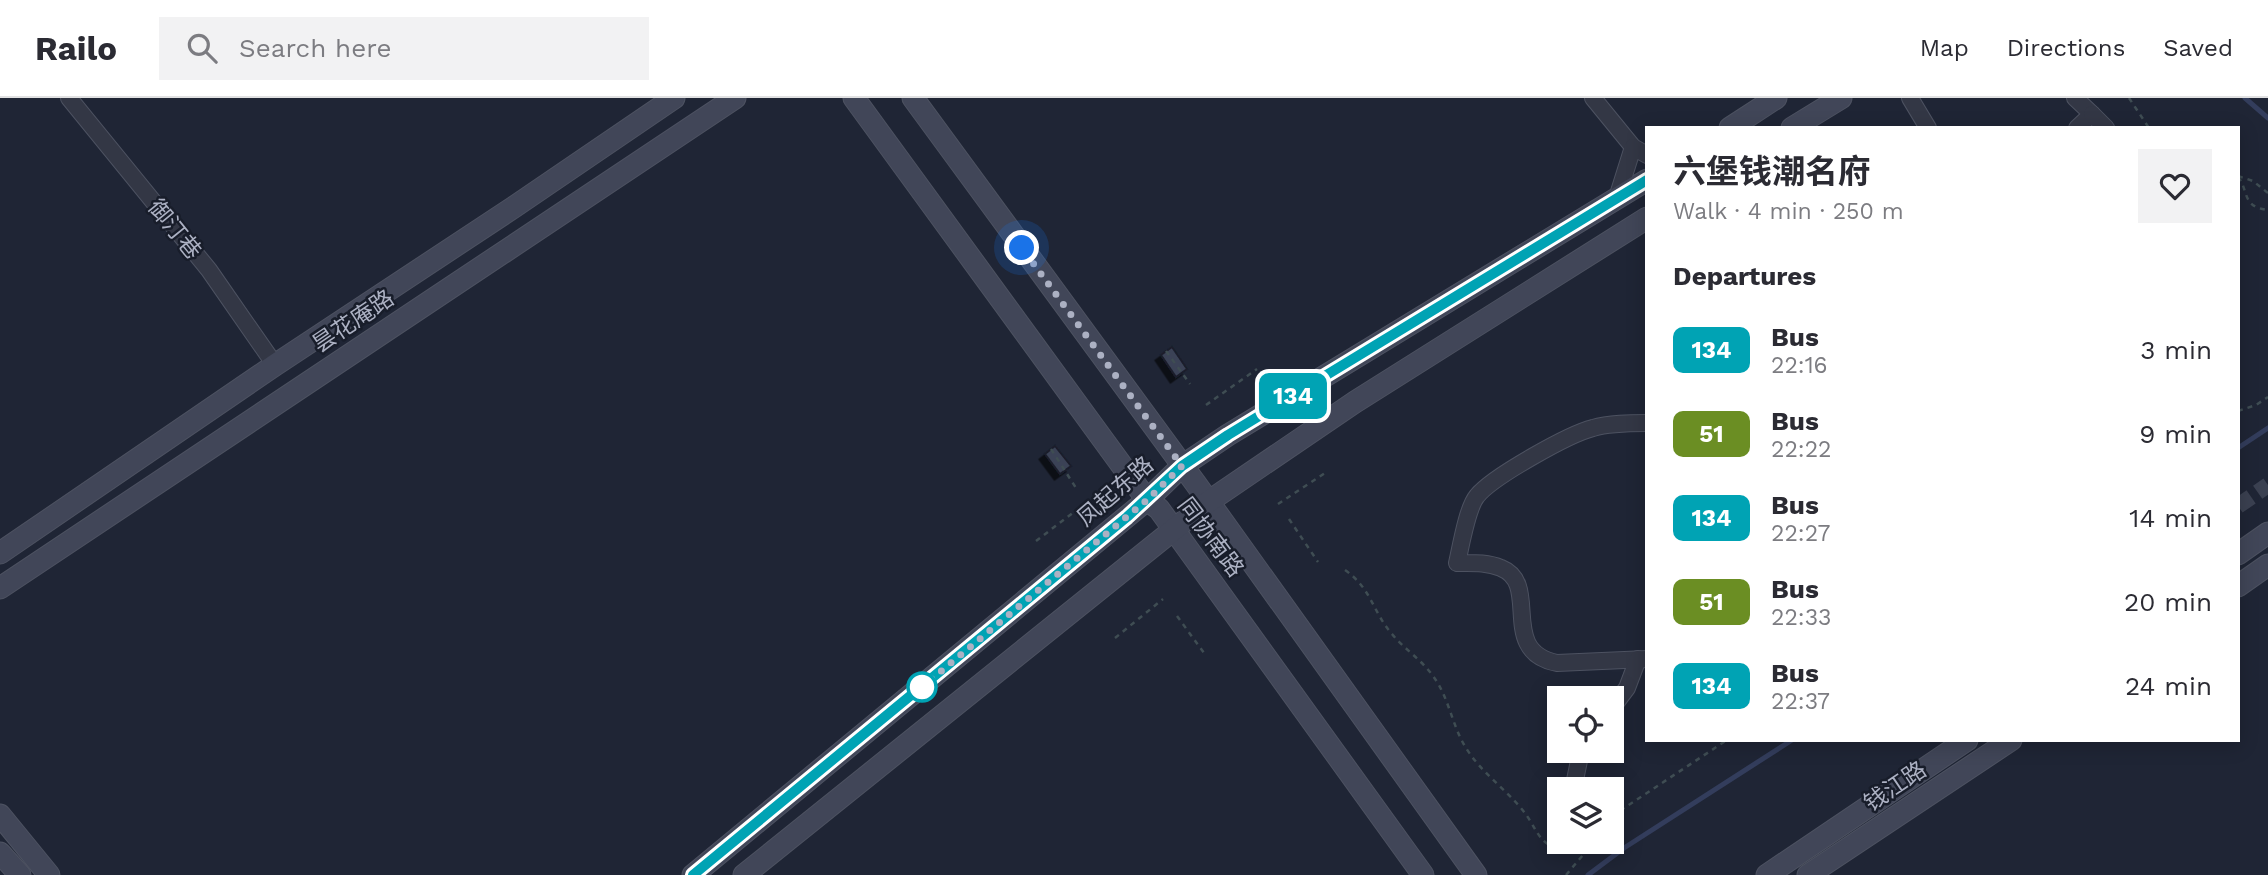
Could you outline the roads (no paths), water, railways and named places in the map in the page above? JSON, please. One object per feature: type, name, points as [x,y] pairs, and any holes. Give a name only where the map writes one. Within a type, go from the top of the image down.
[{"type":"main road","name":"昙花庵路","points":[[0,553],[674,98]]},
{"type":"main road","name":"昙花庵路","points":[[0,588],[735,98]]},
{"type":"main road","name":"同协南路","points":[[855,98],[1147,500],[1159,509],[1423,875]]},
{"type":"main road","name":"同协南路","points":[[913,98],[1476,875]]},
{"type":"main road","points":[[1733,126],[1776,98]]},
{"type":"main road","points":[[1795,126],[1841,98]]},
{"type":"main road","name":"凤起东路","points":[[693,875],[1147,500],[1182,466],[1228,435],[1645,181]]},
{"type":"main road","points":[[744,875],[1208,502],[1355,402],[1645,219]]},
{"type":"main road","points":[[2240,553],[2268,533]]},
{"type":"main road","points":[[2240,585],[2268,565]]},
{"type":"main road","name":"钱江路","points":[[1767,875],[1964,742]]},
{"type":"main road","name":"钱江路","points":[[1808,875],[2008,742]]},
{"type":"main road","points":[[0,815],[49,875]]},
{"type":"main road","points":[[0,853],[20,875]]},
{"type":"street","name":"御汀巷","points":[[69,98],[209,270],[275,365]]},
{"type":"street","points":[[1593,98],[1640,151],[1617,198]]},
{"type":"street","points":[[1910,98],[1927,126]]},
{"type":"street","points":[[2075,98],[2104,126]]},
{"type":"street","points":[[2079,126],[2092,114]]},
{"type":"street","points":[[1642,659],[1557,663],[1543,660],[1528,647],[1514,578],[1504,568],[1487,563],[1457,563],[1466,524],[1476,497],[1497,479],[1555,444],[1593,428],[1645,423]]},
{"type":"street","points":[[1624,692],[1642,659]]},
{"type":"waterway","points":[[2245,98],[2268,118]]},
{"type":"waterway","points":[[2240,447],[2268,428]]},
{"type":"waterway","points":[[1588,875],[1624,848],[1789,742]]},
{"type":"tunnel","points":[[2240,505],[2268,485]]}]
